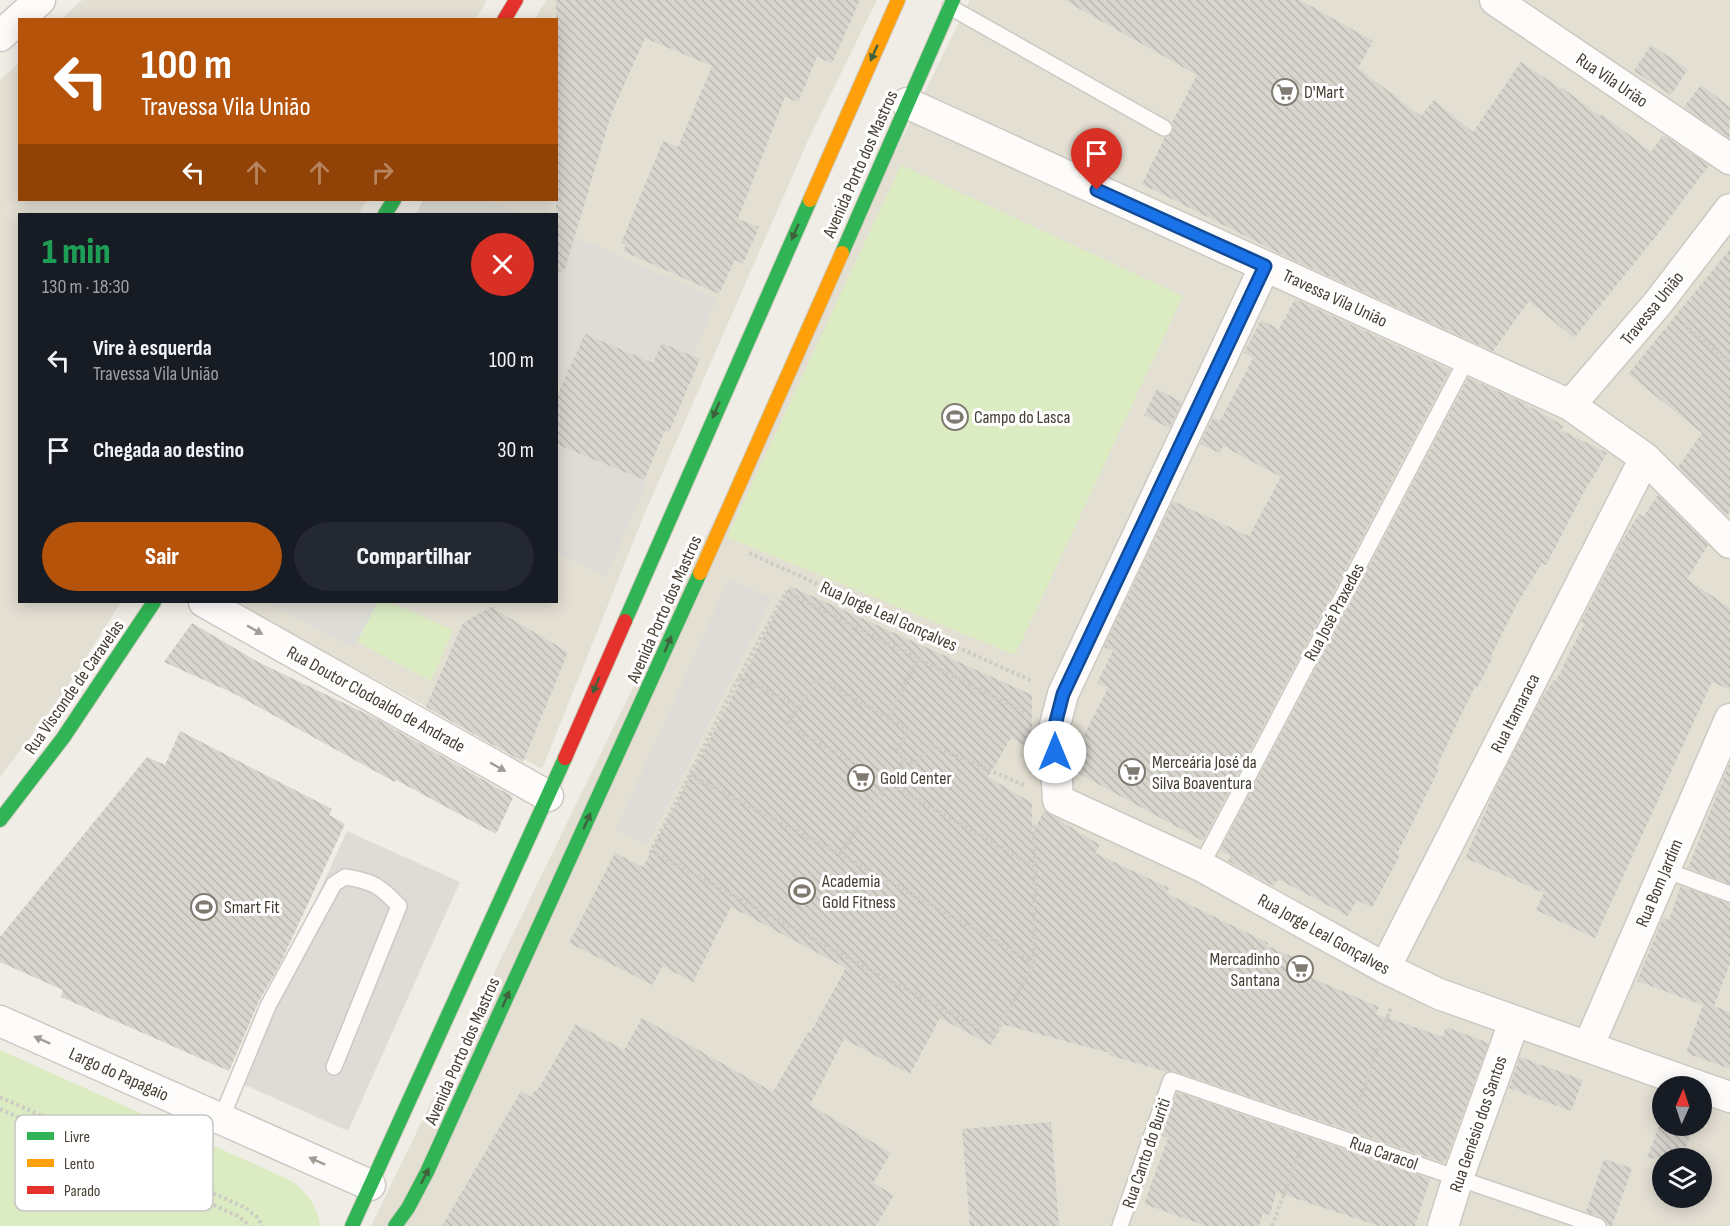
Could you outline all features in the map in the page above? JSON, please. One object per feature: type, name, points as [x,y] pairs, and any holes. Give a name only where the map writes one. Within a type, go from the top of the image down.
[{"type":"main road","points":[[505,18],[516,0]]},
{"type":"main road","name":"Avenida Porto dos Mastros","points":[[352,1226],[548,796],[898,0]]},
{"type":"main road","name":"Avenida Porto dos Mastros","points":[[394,1226],[408,1208],[427,1172],[716,538],[907,103],[947,2]]},
{"type":"main road","name":"Rua Visconde de Caravelas","points":[[0,820],[63,738],[153,603]]},
{"type":"street","points":[[20,18],[40,0]]},
{"type":"street","points":[[33,18],[52,0]]},
{"type":"street","name":"Rua Vila Urião","points":[[1495,0],[1730,159]]},
{"type":"street","points":[[0,36],[18,20]]},
{"type":"street","points":[[0,47],[18,31]]},
{"type":"street","name":"Travessa Vila União","points":[[907,103],[1570,405],[1645,458],[1730,543]]},
{"type":"street","name":"Travessa União","points":[[1570,405],[1658,303],[1730,209]]},
{"type":"street","name":"Rua Jorge Leal Gonçalves","points":[[1265,266],[1063,694],[1054,729],[1059,800],[1201,866],[1393,972],[1439,994],[1668,1076]]},
{"type":"street","name":"Rua Itamaraca","points":[[1393,972],[1645,458]]},
{"type":"street","name":"Rua Doutor Clodoaldo de Andrade","points":[[206,603],[548,796]]},
{"type":"street","name":"Rua Bom Jardim","points":[[1588,1047],[1730,719]]},
{"type":"street","name":"Largo do Papagaio","points":[[0,1021],[212,1115]]},
{"type":"street","name":"Rua Genésio dos Santos","points":[[1443,1226],[1514,1022]]},
{"type":"street","name":"Rua Jorge Leal Gonçalves","points":[[1712,1092],[1730,1098]]},
{"type":"street","name":"Largo do Papagaio","points":[[213,1115],[370,1185]]},
{"type":"lane","points":[[947,2],[1164,128]]},
{"type":"lane","name":"Rua José Praxedes","points":[[1201,866],[1467,359]]},
{"type":"lane","points":[[1665,870],[1730,894]]},
{"type":"lane","points":[[221,1119],[268,1006],[334,884],[345,877],[364,880],[383,889],[399,906],[334,1067]]},
{"type":"lane","name":"Rua Caracol","points":[[1171,1080],[1598,1226]]},
{"type":"lane","name":"Rua Canto do Buriti","points":[[1120,1226],[1171,1080]]},
{"type":"path","points":[[1658,303],[1730,362]]},
{"type":"path","name":"Rua Jorge Leal Gonçalves","points":[[716,538],[1063,694]]},
{"type":"path","points":[[1033,822],[1034,963],[994,1038],[651,851],[739,677],[786,592],[1054,729]]},
{"type":"path","points":[[888,717],[918,659]]},
{"type":"path","points":[[739,677],[799,707]]},
{"type":"path","points":[[1032,789],[933,746],[915,763],[904,760],[896,751],[909,730],[818,678],[787,725],[1035,867]]},
{"type":"path","points":[[840,855],[904,760]]},
{"type":"path","points":[[690,775],[1034,963]]},
{"type":"path","points":[[1347,1140],[1393,972]]},
{"type":"path","points":[[0,1096],[42,1115]]},
{"type":"path","points":[[0,1109],[15,1116]]},
{"type":"path","points":[[213,1140],[221,1119]]},
{"type":"path","points":[[1272,1226],[1309,1127]]},
{"type":"path","points":[[213,1192],[244,1207],[257,1217],[263,1226]]},
{"type":"path","points":[[213,1205],[238,1216],[250,1226]]},
{"type":"shaded area","points":[[82,0],[487,0],[476,18],[63,18]]},
{"type":"shaded area","points":[[546,0],[877,0],[810,136],[644,515],[542,769],[234,603],[558,603],[558,213],[417,213],[424,201],[558,201],[558,18],[536,18]]},
{"type":"shaded area","points":[[970,0],[1730,0],[1730,1226],[371,1226]]},
{"type":"shaded area","points":[[18,64],[18,201],[366,201],[359,213],[18,213],[18,603],[120,603],[66,689],[0,777],[0,80]]},
{"type":"shaded area","points":[[422,201],[490,201],[520,213],[416,213]]},
{"type":"shaded area","points":[[558,229],[717,299],[661,428],[558,383]]},
{"type":"shaded area","points":[[558,445],[647,482],[606,577],[558,553]]},
{"type":"shaded area","points":[[729,579],[773,598],[647,845],[616,830]]},
{"type":"shaded area","points":[[269,603],[377,603],[353,648]]},
{"type":"shaded area","points":[[347,831],[460,882],[348,1131],[234,1080]]},
{"type":"green space","name":"Campo do Lasca","points":[[901,165],[1183,296],[1015,655],[727,537]]},
{"type":"green space","points":[[377,603],[392,603],[453,630],[431,681],[357,642]]},
{"type":"green space","points":[[0,1050],[145,1115],[15,1115],[15,1211],[213,1211],[213,1146],[292,1181],[311,1200],[320,1226],[0,1226]]},
{"type":"building","points":[[556,0],[860,0],[832,63],[817,57],[798,102],[785,97],[738,219],[759,227],[743,264],[735,260],[719,294],[623,251],[626,245],[621,243],[663,141],[678,147],[712,66],[645,38],[612,112],[564,272],[558,271],[556,201],[558,201],[558,18],[556,18]]},
{"type":"building","points":[[1064,0],[1300,0],[1373,41],[1358,68],[1421,116],[1434,100],[1473,132],[1521,62],[1561,87],[1600,116],[1602,114],[1651,152],[1663,135],[1709,165],[1661,230],[1574,338],[1529,301],[1493,351],[1285,256],[1142,184],[1165,137],[1173,132],[1172,123],[1197,75]]},
{"type":"building","points":[[1651,45],[1688,69],[1671,95],[1634,71]]},
{"type":"building","points":[[1701,85],[1730,107],[1729,138],[1684,107]]},
{"type":"building","points":[[1730,249],[1730,511],[1727,516],[1678,467],[1702,433],[1628,374]]},
{"type":"building","points":[[1295,299],[1450,370],[1203,841],[1074,771],[1073,756],[1108,688],[1097,683],[1113,651],[1104,647],[1173,501],[1249,536],[1281,477],[1223,446],[1220,453],[1200,444],[1213,417],[1220,421],[1253,358],[1244,353],[1261,320],[1279,329]]},
{"type":"building","points":[[585,334],[653,363],[662,343],[700,359],[669,432],[665,430],[644,480],[558,445],[558,394]]},
{"type":"building","points":[[1468,378],[1522,402],[1564,426],[1561,430],[1607,453],[1589,482],[1546,565],[1542,563],[1517,604],[1477,688],[1475,686],[1436,768],[1439,769],[1397,854],[1400,855],[1372,908],[1357,900],[1348,916],[1278,879],[1274,886],[1228,861],[1231,856],[1220,850]]},
{"type":"building","points":[[1157,389],[1182,402],[1169,428],[1144,415]]},
{"type":"building","points":[[1658,495],[1708,545],[1687,579],[1730,608],[1730,690],[1712,682],[1595,938],[1536,910],[1544,893],[1465,858],[1498,783],[1540,701],[1554,680],[1556,681],[1584,624],[1581,622],[1621,543],[1639,514],[1643,517]]},
{"type":"building","points":[[790,586],[1032,695],[1032,749],[1011,738],[988,777],[1032,803],[1032,834],[1044,811],[1100,845],[1095,853],[1169,888],[1166,893],[1268,943],[1267,946],[1298,959],[1293,970],[1379,1007],[1376,1014],[1443,1037],[1446,1027],[1486,1042],[1488,1045],[1445,1163],[1174,1071],[1167,1072],[1109,1055],[1110,1053],[1001,1024],[991,1045],[940,1018],[910,1074],[844,1039],[810,1105],[891,1153],[873,1183],[894,1195],[876,1226],[442,1226],[521,1091],[531,1097],[535,1090],[537,1091],[576,1024],[624,1050],[642,1018],[773,1092],[808,1032],[810,1033],[846,968],[731,907],[693,982],[662,966],[653,985],[569,943],[615,853],[643,867]]},
{"type":"building","points":[[491,607],[568,652],[523,762],[426,707],[463,623]]},
{"type":"building","points":[[192,623],[260,663],[373,717],[510,795],[513,798],[496,834],[396,780],[395,782],[235,694],[164,662]]},
{"type":"building","name":"Smart Fit","points":[[180,731],[332,809],[329,815],[345,824],[280,964],[259,1001],[229,1071],[61,997],[63,990],[0,962],[0,937],[147,757],[165,765]]},
{"type":"building","points":[[1730,765],[1730,884],[1688,868]]},
{"type":"building","points":[[1681,886],[1730,904],[1730,963],[1714,1006],[1730,1012],[1730,1069],[1686,1053],[1703,1005],[1637,981],[1663,918],[1669,920]]},
{"type":"building","points":[[1520,1057],[1583,1080],[1571,1111],[1509,1088]]},
{"type":"building","points":[[1177,1092],[1430,1179],[1415,1226],[1379,1226],[1276,1192],[1270,1215],[1263,1213],[1259,1226],[1206,1226],[1144,1204],[1168,1138],[1162,1136]]},
{"type":"building","points":[[1051,1122],[1059,1226],[970,1226],[962,1129]]},
{"type":"building","points":[[1655,1136],[1690,1136],[1686,1148],[1652,1148],[1652,1158],[1647,1158]]},
{"type":"building","points":[[1604,1159],[1632,1168],[1612,1226],[1608,1226],[1602,1217],[1586,1212]]},
{"type":"traffic: fast","points":[[842,253],[953,0]]},
{"type":"traffic: fast","points":[[625,621],[810,200]]},
{"type":"traffic: fast","points":[[386,213],[393,201]]},
{"type":"traffic: fast","points":[[395,1226],[408,1208],[427,1172],[700,573]]},
{"type":"traffic: fast","points":[[0,820],[63,738],[153,603]]},
{"type":"traffic: fast","points":[[352,1226],[565,758]]},
{"type":"traffic: slow","points":[[810,200],[898,0]]},
{"type":"traffic: slow","points":[[700,573],[842,253]]},
{"type":"traffic: jam","points":[[505,18],[516,0]]},
{"type":"traffic: jam","points":[[565,758],[625,621]]},
{"type":"place","name":"D'Mart","points":[[1285,92]]},
{"type":"place","name":"Campo do Lasca","points":[[955,417]]},
{"type":"place","name":"Merceária José da Silva Boaventura","points":[[1132,772]]},
{"type":"place","name":"Gold Center","points":[[861,778]]},
{"type":"place","name":"Academia Gold Fitness","points":[[802,891]]},
{"type":"place","name":"Smart Fit","points":[[204,907]]},
{"type":"place","name":"Mercadinho Santana","points":[[1300,969]]},
{"type":"route","points":[[1055,752],[1054,729],[1063,694],[1265,266],[1097,190]]}]
